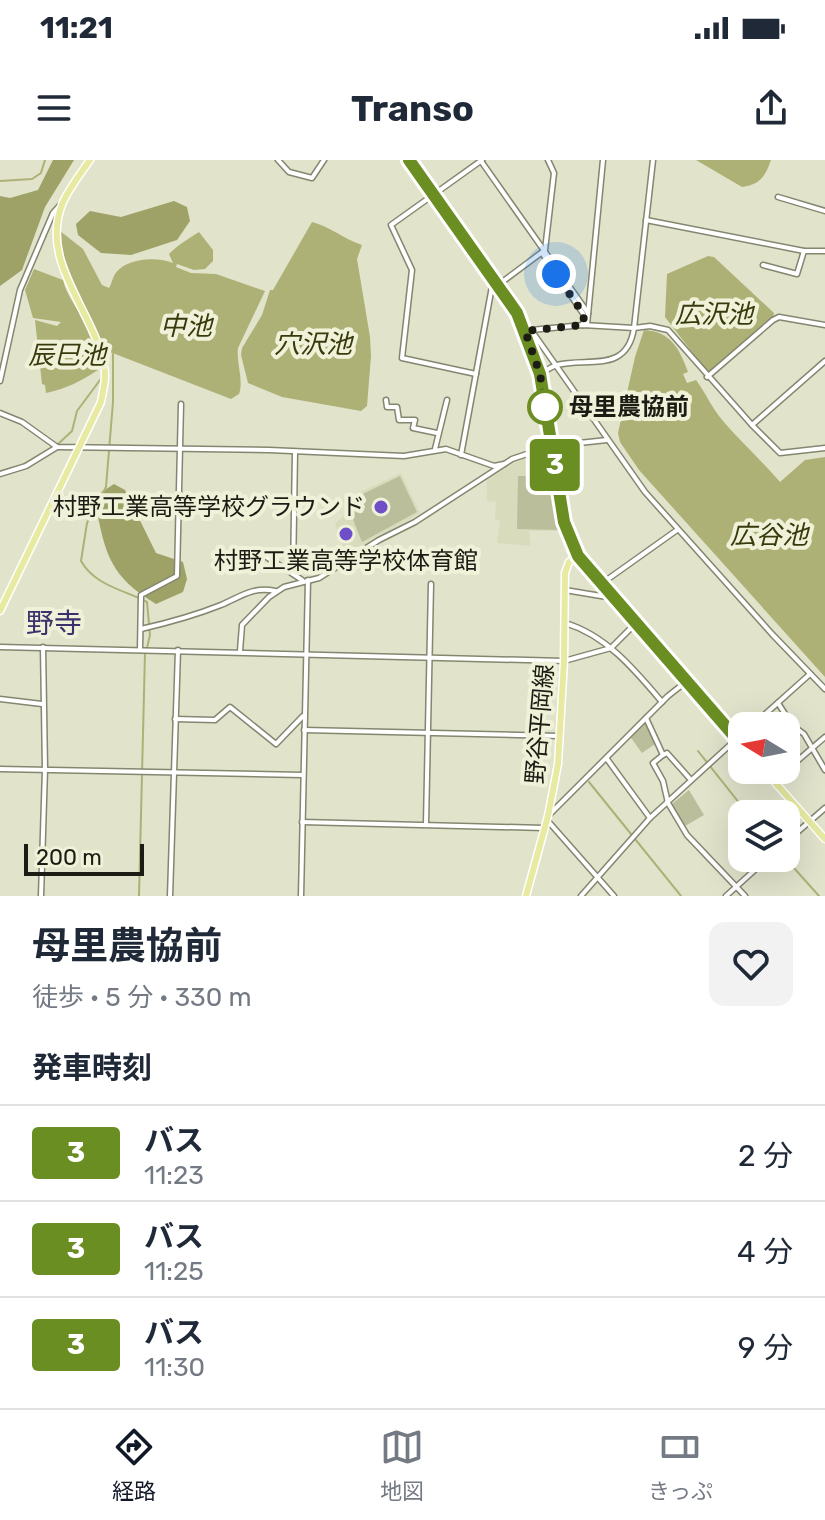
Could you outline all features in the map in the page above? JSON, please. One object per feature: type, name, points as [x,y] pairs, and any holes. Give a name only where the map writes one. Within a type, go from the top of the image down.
[{"type":"main road","points":[[0,611],[101,402],[105,378],[97,339],[58,256],[57,237],[63,202],[90,160]]},
{"type":"main road","points":[[409,160],[528,331],[540,374],[564,522],[578,556],[728,724]]},
{"type":"main road","name":"野谷平岡線","points":[[526,896],[547,821],[556,773],[564,661],[566,568],[578,556]]},
{"type":"main road","points":[[777,784],[825,839]]},
{"type":"street","points":[[278,160],[289,172],[312,178],[324,160]]},
{"type":"street","points":[[476,374],[402,358],[412,270],[391,225],[481,160],[588,313]]},
{"type":"street","points":[[548,160],[554,173],[544,252],[584,315],[585,325]]},
{"type":"street","points":[[585,325],[603,160]]},
{"type":"street","points":[[540,374],[555,366],[608,361],[628,347],[634,328],[653,160]]},
{"type":"street","points":[[778,197],[825,211]]},
{"type":"street","points":[[0,381],[20,290],[53,213],[63,202]]},
{"type":"street","points":[[646,220],[804,251],[825,251]]},
{"type":"street","points":[[763,265],[797,274],[804,251]]},
{"type":"street","points":[[461,455],[495,282],[544,252]]},
{"type":"street","points":[[707,377],[779,317],[825,325]]},
{"type":"street","points":[[528,331],[585,325],[650,326],[668,330],[707,377],[780,453],[825,448]]},
{"type":"street","points":[[528,331],[578,395],[645,492],[825,689]]},
{"type":"street","points":[[752,425],[825,361]]},
{"type":"street","points":[[386,400],[387,407],[397,407],[399,420],[415,420],[413,428],[437,433]]},
{"type":"street","points":[[435,449],[447,400]]},
{"type":"street","points":[[140,649],[141,595],[177,576],[181,404]]},
{"type":"street","points":[[0,413],[22,422],[57,447]]},
{"type":"street","points":[[0,474],[26,466],[57,447],[404,456],[446,449],[494,466],[551,446],[607,440]]},
{"type":"street","points":[[293,574],[295,452]]},
{"type":"street","points":[[240,651],[242,625],[277,591],[319,578],[379,540],[415,522],[504,464]]},
{"type":"street","points":[[601,584],[677,530]]},
{"type":"street","points":[[265,556],[305,580]]},
{"type":"street","points":[[301,896],[305,580]]},
{"type":"street","points":[[426,824],[431,584]]},
{"type":"street","points":[[141,629],[221,605],[263,588],[277,591]]},
{"type":"street","points":[[565,590],[613,598]]},
{"type":"street","points":[[565,623],[586,629],[611,648],[662,702]]},
{"type":"street","points":[[0,647],[564,661],[611,648],[636,623]]},
{"type":"street","points":[[41,896],[45,769],[43,647]]},
{"type":"street","points":[[170,896],[178,650]]},
{"type":"street","points":[[768,712],[810,674]]},
{"type":"street","points":[[302,822],[426,824],[547,821],[662,702],[687,681]]},
{"type":"street","points":[[0,699],[42,704]]},
{"type":"street","points":[[778,703],[792,725],[804,734],[825,770]]},
{"type":"street","points":[[175,719],[215,720],[230,707],[276,744],[304,715]]},
{"type":"street","points":[[646,718],[663,755]]},
{"type":"street","points":[[304,730],[559,736]]},
{"type":"street","points":[[800,758],[825,737]]},
{"type":"street","points":[[581,896],[650,818],[728,746]]},
{"type":"street","points":[[691,780],[667,753],[653,763],[663,781],[668,803],[687,835],[745,896]]},
{"type":"street","points":[[607,759],[650,818]]},
{"type":"street","points":[[0,769],[303,775]]},
{"type":"street","points":[[800,829],[825,808]]},
{"type":"street","points":[[547,821],[614,896]]},
{"type":"street","points":[[726,896],[752,872]]},
{"type":"shaded area","points":[[53,160],[74,160],[45,207],[22,270],[0,286],[0,196],[10,198],[38,190]]},
{"type":"shaded area","points":[[174,201],[187,207],[190,221],[177,240],[131,255],[101,253],[78,235],[76,224],[90,211],[121,217]]},
{"type":"shaded area","points":[[546,452],[551,454],[561,531],[529,531],[531,546],[497,543],[500,520],[495,519],[496,502],[487,501],[487,476]]},
{"type":"shaded area","name":"村野工業高等学校グラウンド","points":[[401,473],[420,513],[347,557],[335,524],[348,512],[343,500]]},
{"type":"shaded area","name":"村野工業高等学校グラウンド","points":[[400,476],[417,512],[362,542],[346,502]]},
{"type":"shaded area","points":[[518,476],[550,476],[558,530],[517,529]]},
{"type":"shaded area","points":[[114,484],[125,490],[156,553],[183,562],[187,579],[183,592],[156,604],[139,593],[117,571],[105,546],[94,497]]},
{"type":"shaded area","points":[[646,718],[658,742],[642,753],[629,735]]},
{"type":"shaded area","points":[[689,790],[704,815],[685,826],[672,804]]},
{"type":"water","points":[[696,160],[771,160],[761,179],[742,187]]},
{"type":"water","name":"穴沢池","points":[[312,222],[362,245],[357,259],[371,356],[367,406],[361,411],[282,397],[248,383],[242,348],[262,315],[270,290],[273,290]]},
{"type":"water","name":"中池","points":[[60,231],[83,249],[102,285],[109,288],[118,270],[132,262],[150,259],[173,263],[169,254],[199,232],[213,250],[213,261],[205,269],[194,270],[177,264],[176,267],[191,273],[216,274],[265,291],[238,348],[239,394],[231,399],[110,352],[107,344],[105,351],[70,278]]},
{"type":"water","name":"広沢池","points":[[708,256],[714,257],[774,313],[773,318],[708,373],[665,317],[667,274]]},
{"type":"water","name":"辰巳池","points":[[34,269],[63,280],[72,302],[93,335],[100,358],[98,370],[73,384],[46,393],[42,384],[35,320],[57,326],[61,322],[33,318],[25,290]]},
{"type":"water","name":"広谷池","points":[[644,330],[661,334],[673,343],[688,372],[683,374],[687,383],[696,380],[723,421],[780,482],[805,460],[825,457],[825,677],[639,470],[620,442],[618,433]]},
{"type":"waterway","points":[[0,181],[32,179],[41,173],[45,160]]},
{"type":"waterway","points":[[113,354],[113,402],[106,487],[87,523],[81,561],[102,582],[147,602],[150,635],[147,648]]},
{"type":"waterway","points":[[57,445],[72,431],[77,411],[103,376]]},
{"type":"waterway","points":[[22,465],[51,448]]},
{"type":"waterway","points":[[139,896],[145,653]]},
{"type":"waterway","points":[[698,751],[737,800]]},
{"type":"waterway","points":[[589,782],[681,896]]},
{"type":"waterway","points":[[798,872],[819,896]]},
{"type":"bus line","name":"3","points":[[409,160],[517,313],[540,374],[564,522],[578,556],[728,729]]},
{"type":"place","name":"母里農協前","points":[[545,407]]},
{"type":"place","name":"村野工業高等学校グラウンド","points":[[381,507]]},
{"type":"place","name":"村野工業高等学校体育館","points":[[346,534]]},
{"type":"district","name":"野寺","points":[[54,623]]},
{"type":"route","points":[[545,407],[540,374],[525,331],[583,325],[584,315],[556,274]]}]
